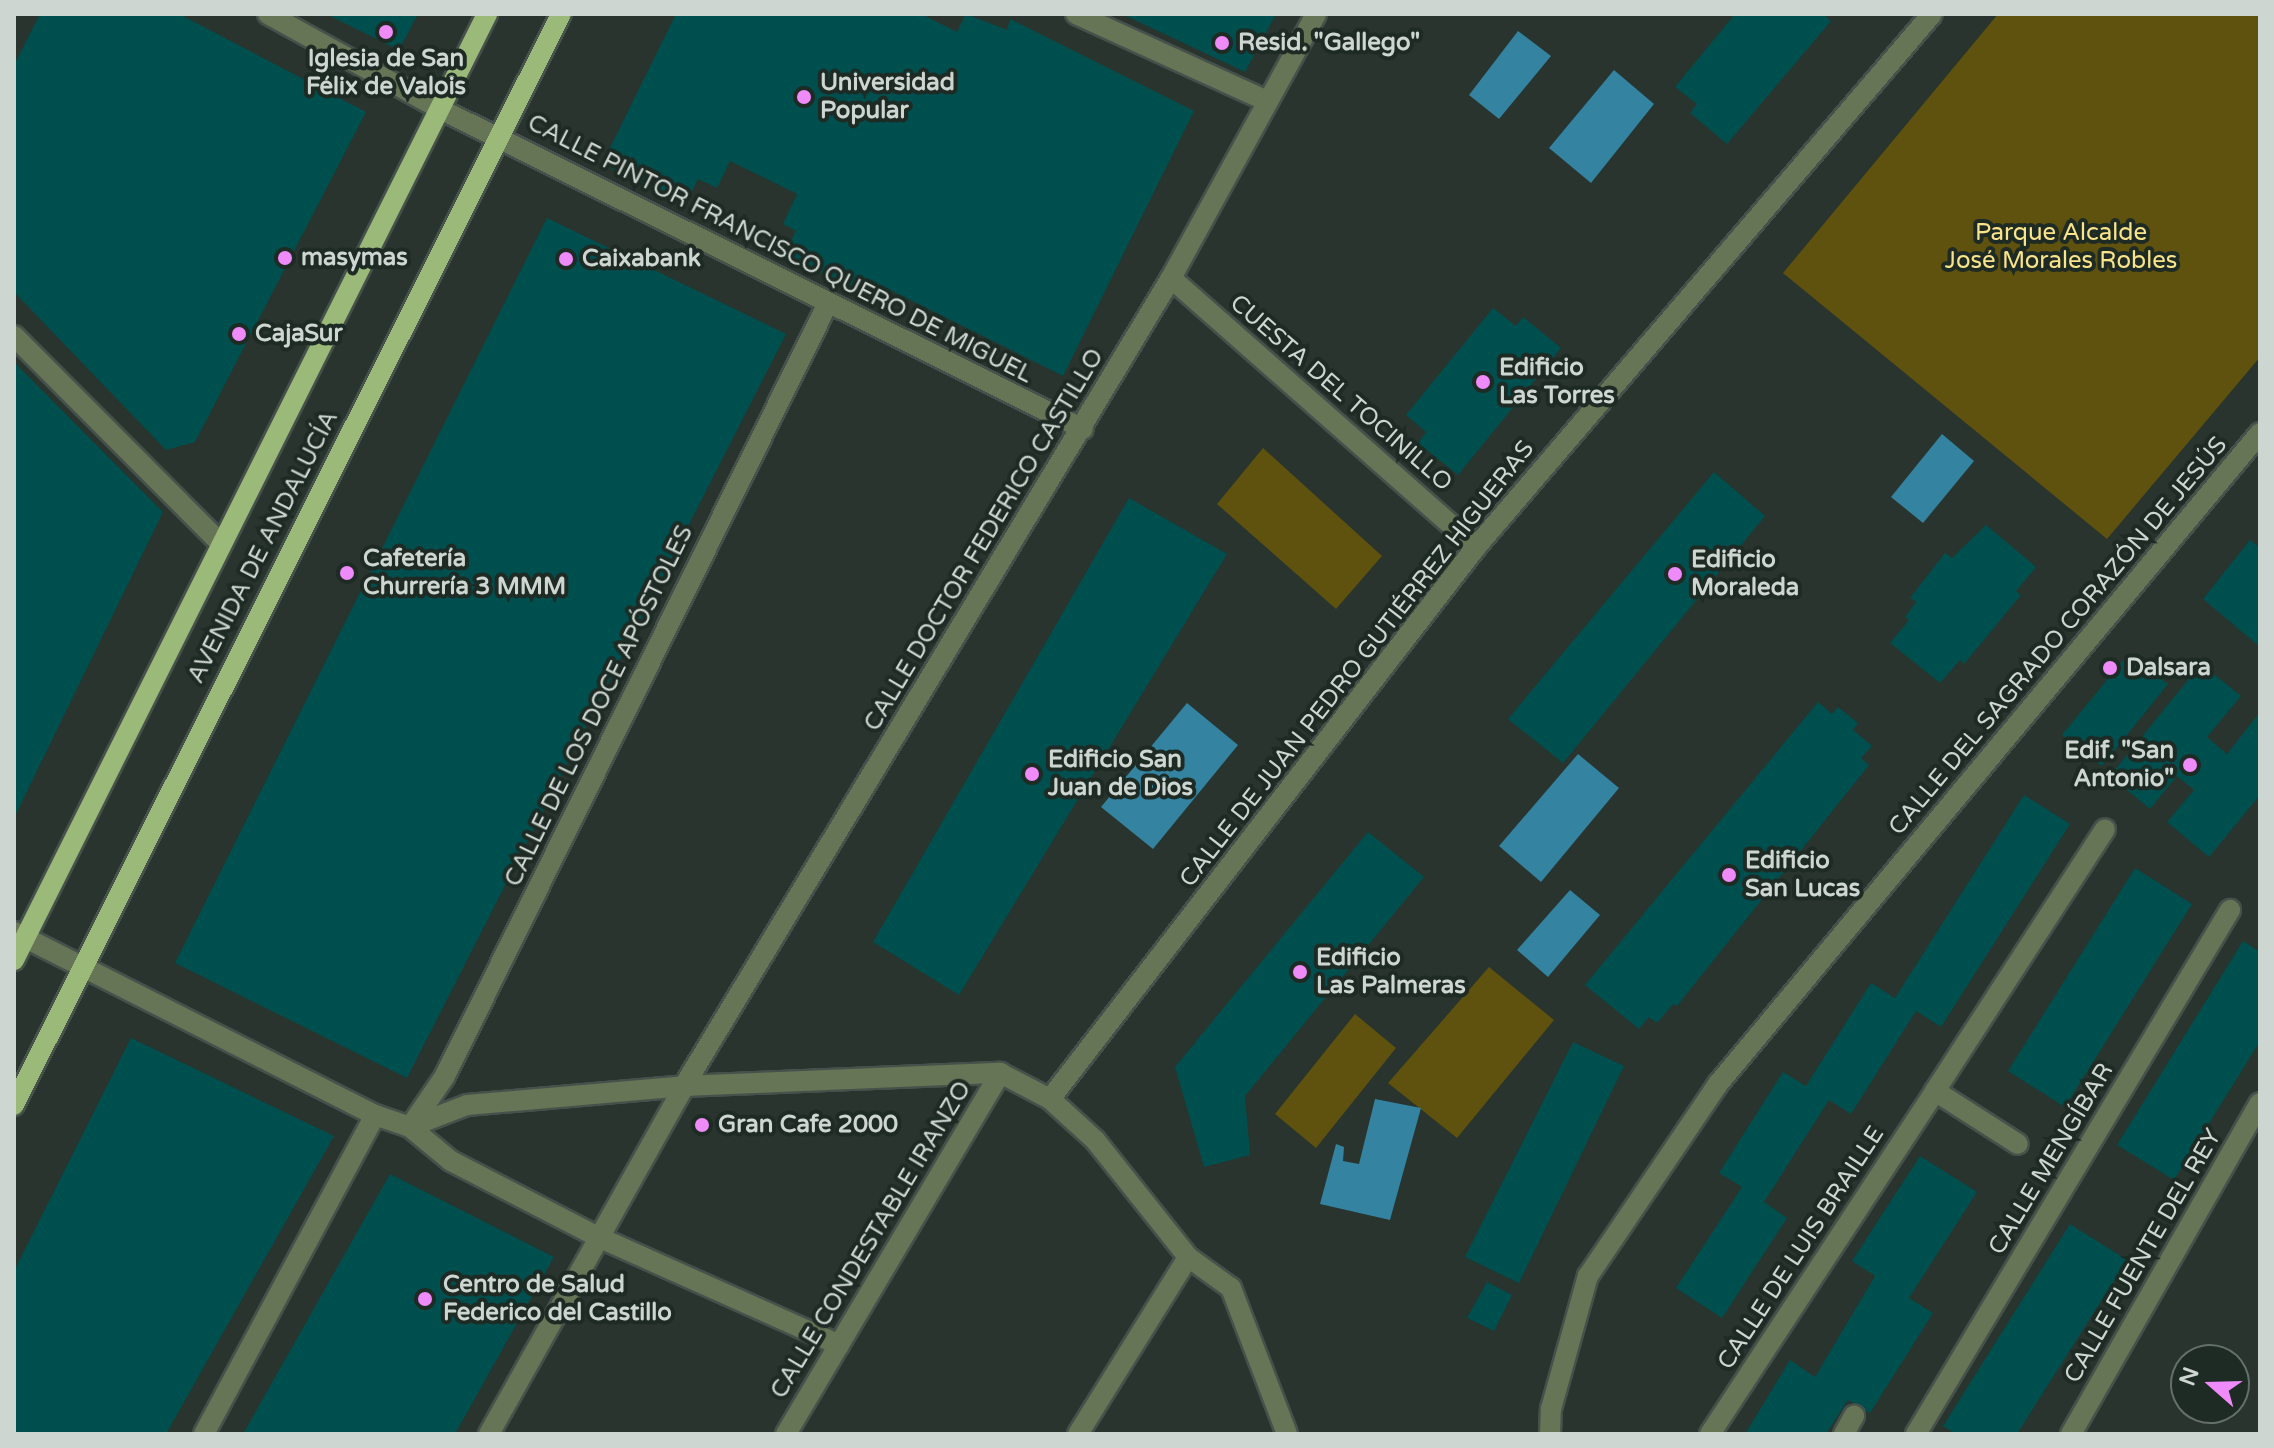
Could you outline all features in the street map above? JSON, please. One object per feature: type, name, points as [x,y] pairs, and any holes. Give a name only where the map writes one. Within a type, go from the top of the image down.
[{"type":"main road","name":"AVENIDA DE ANDALUCÍA","points":[[14,960],[19,936],[487,14]]},
{"type":"main road","name":"AVENIDA DE ANDALUCÍA","points":[[14,1105],[561,14]]},
{"type":"street","name":"CALLE PINTOR FRANCISCO QUERO DE MIGUEL","points":[[268,14],[440,109],[827,305],[1083,429]]},
{"type":"street","points":[[1076,14],[1265,100]]},
{"type":"street","name":"CALLE DOCTOR FEDERICO CASTILLO","points":[[489,1434],[684,1086],[1083,429],[1171,278],[1265,100],[1316,14]]},
{"type":"street","name":"CALLE DE JUAN PEDRO GUTIÉRREZ HIGUERAS","points":[[1050,1099],[1476,547],[1932,14]]},
{"type":"street","name":"CUESTA DEL TOCINILLO","points":[[1171,278],[1476,547]]},
{"type":"street","name":"CALLE DE LOS DOCE APÓSTOLES","points":[[410,1127],[453,1061],[827,305]]},
{"type":"street","points":[[14,336],[220,543]]},
{"type":"street","name":"CALLE DEL SAGRADO CORAZÓN DE JESÚS","points":[[1550,1434],[1551,1409],[1588,1276],[1718,1084],[2260,433]]},
{"type":"street","name":"CALLE DE LUIS BRAILLE","points":[[1710,1434],[2105,829]]},
{"type":"street","name":"CALLE MENGÍBAR","points":[[1916,1434],[2230,910]]},
{"type":"street","points":[[19,936],[81,970],[375,1115],[410,1127],[451,1161],[598,1237],[839,1345]]},
{"type":"street","points":[[410,1127],[467,1105],[684,1086],[1000,1073],[1050,1099],[1095,1140],[1188,1257],[1231,1288],[1287,1434]]},
{"type":"street","name":"CALLE CONDESTABLE IRANZO","points":[[786,1434],[1000,1073]]},
{"type":"street","points":[[1935,1091],[2018,1144]]},
{"type":"street","name":"CALLE FUENTE DEL REY","points":[[2071,1434],[2259,1104]]},
{"type":"street","points":[[204,1434],[375,1115]]},
{"type":"street","points":[[1078,1434],[1188,1257]]},
{"type":"green space","name":"Parque Alcalde José Morales Robles","points":[[1998,14],[2260,14],[2260,357],[2107,539],[1783,273]]},
{"type":"green space","points":[[1263,448],[1382,556],[1336,609],[1217,504]]},
{"type":"green space","points":[[1489,967],[1554,1020],[1457,1138],[1388,1083]]},
{"type":"green space","points":[[1355,1014],[1396,1048],[1316,1148],[1275,1114]]},
{"type":"water","points":[[1518,31],[1551,56],[1499,119],[1469,95]]},
{"type":"water","points":[[1614,70],[1654,104],[1591,183],[1549,148]]},
{"type":"water","points":[[1942,434],[1974,461],[1923,523],[1891,497]]},
{"type":"water","points":[[1187,703],[1238,745],[1153,849],[1101,807]]},
{"type":"water","points":[[1578,754],[1619,788],[1541,882],[1499,846]]},
{"type":"water","points":[[1570,890],[1600,915],[1548,977],[1517,950]]},
{"type":"water","points":[[1375,1099],[1421,1108],[1390,1220],[1320,1204],[1336,1144],[1344,1147],[1343,1161],[1359,1164]]},
{"type":"building","points":[[40,14],[179,14],[366,112],[195,442],[166,450],[14,292],[14,65]]},
{"type":"building","name":"Iglesia de San Félix de Valois","points":[[326,14],[418,14],[399,50]]},
{"type":"building","points":[[676,14],[921,14],[957,32],[966,14],[1007,30],[1010,19],[1194,111],[1063,376],[880,285],[873,299],[784,255],[796,231],[783,224],[797,194],[730,161],[717,188],[698,179],[685,205],[602,164]]},
{"type":"building","name":"Resid. \"Gallego\"","points":[[1122,14],[1276,14],[1245,72]]},
{"type":"building","points":[[1735,14],[1823,14],[1831,21],[1727,144],[1690,113],[1697,104],[1675,87]]},
{"type":"building","points":[[547,218],[786,334],[407,1078],[175,963]]},
{"type":"building","name":"Edificio Las Torres","points":[[1493,308],[1516,326],[1523,317],[1561,348],[1458,475],[1418,443],[1426,432],[1406,415]]},
{"type":"building","points":[[14,362],[163,512],[14,818]]},
{"type":"building","name":"Edificio Moraleda","points":[[1714,472],[1765,516],[1563,763],[1508,719]]},
{"type":"building","name":"Edificio San Juan de Dios","points":[[1129,498],[1227,554],[959,995],[873,942]]},
{"type":"building","points":[[1986,525],[2036,567],[2016,591],[2021,595],[1964,664],[1960,660],[1940,683],[1890,643],[1909,620],[1905,617],[1916,602],[1910,598],[1945,553],[1952,558]]},
{"type":"building","points":[[2250,540],[2260,548],[2260,647],[2203,599]]},
{"type":"building","points":[[2129,653],[2168,684],[2102,766],[2062,735]]},
{"type":"building","name":"Edif. \"San Antonio\"","points":[[2201,664],[2241,696],[2207,737],[2227,754],[2260,712],[2260,795],[2209,857],[2167,822],[2194,790],[2177,776],[2150,809],[2110,776]]},
{"type":"building","name":"Edificio San Lucas","points":[[1818,702],[1832,714],[1838,707],[1858,723],[1853,730],[1872,746],[1861,758],[1869,765],[1677,1006],[1673,1004],[1657,1023],[1649,1017],[1639,1029],[1585,985]]},
{"type":"building","points":[[2024,795],[2070,824],[1941,1027],[1916,1011],[1851,1114],[1829,1100],[1764,1202],[1787,1218],[1722,1318],[1676,1288],[1742,1187],[1719,1173],[1783,1072],[1806,1086],[1871,983],[1895,998]]},
{"type":"building","name":"Edificio Las Palmeras","points":[[1368,832],[1424,877],[1245,1096],[1250,1155],[1204,1167],[1175,1067]]},
{"type":"building","points":[[2135,868],[2192,904],[2065,1107],[2008,1071]]},
{"type":"building","points":[[2243,941],[2260,952],[2260,1041],[2174,1180],[2117,1145]]},
{"type":"building","points":[[131,1038],[334,1136],[166,1434],[14,1434],[14,1271]]},
{"type":"building","points":[[1573,1042],[1624,1066],[1519,1283],[1465,1257]]},
{"type":"building","points":[[1920,1156],[1977,1192],[1909,1298],[1933,1313],[1870,1413],[1848,1400],[1826,1434],[1745,1434],[1790,1360],[1815,1377],[1875,1276],[1852,1261]]},
{"type":"building","name":"Centro de Salud Federico del Castillo","points":[[390,1174],[554,1257],[455,1434],[243,1434]]},
{"type":"building","points":[[2070,1224],[2127,1260],[2017,1434],[1956,1434],[1943,1426]]},
{"type":"building","points":[[1487,1282],[1512,1295],[1494,1331],[1467,1318]]},
{"type":"place","name":"Iglesia de San Félix de Valois","points":[[386,32]]},
{"type":"place","name":"Resid. \"Gallego\"","points":[[1222,43]]},
{"type":"place","name":"Universidad Popular","points":[[804,97]]},
{"type":"place","name":"masymas","points":[[285,258]]},
{"type":"place","name":"Caixabank","points":[[566,259]]},
{"type":"place","name":"CajaSur","points":[[239,334]]},
{"type":"place","name":"Edificio Las Torres","points":[[1483,382]]},
{"type":"place","name":"Cafetería Churrería 3 MMM","points":[[347,573]]},
{"type":"place","name":"Edificio Moraleda","points":[[1675,574]]},
{"type":"place","name":"Dalsara","points":[[2110,668]]},
{"type":"place","name":"Edif. \"San Antonio\"","points":[[2190,765]]},
{"type":"place","name":"Edificio San Juan de Dios","points":[[1032,774]]},
{"type":"place","name":"Edificio San Lucas","points":[[1729,875]]},
{"type":"place","name":"Edificio Las Palmeras","points":[[1300,972]]},
{"type":"place","name":"Gran Cafe 2000","points":[[702,1125]]},
{"type":"place","name":"Centro de Salud Federico del Castillo","points":[[425,1299]]}]
